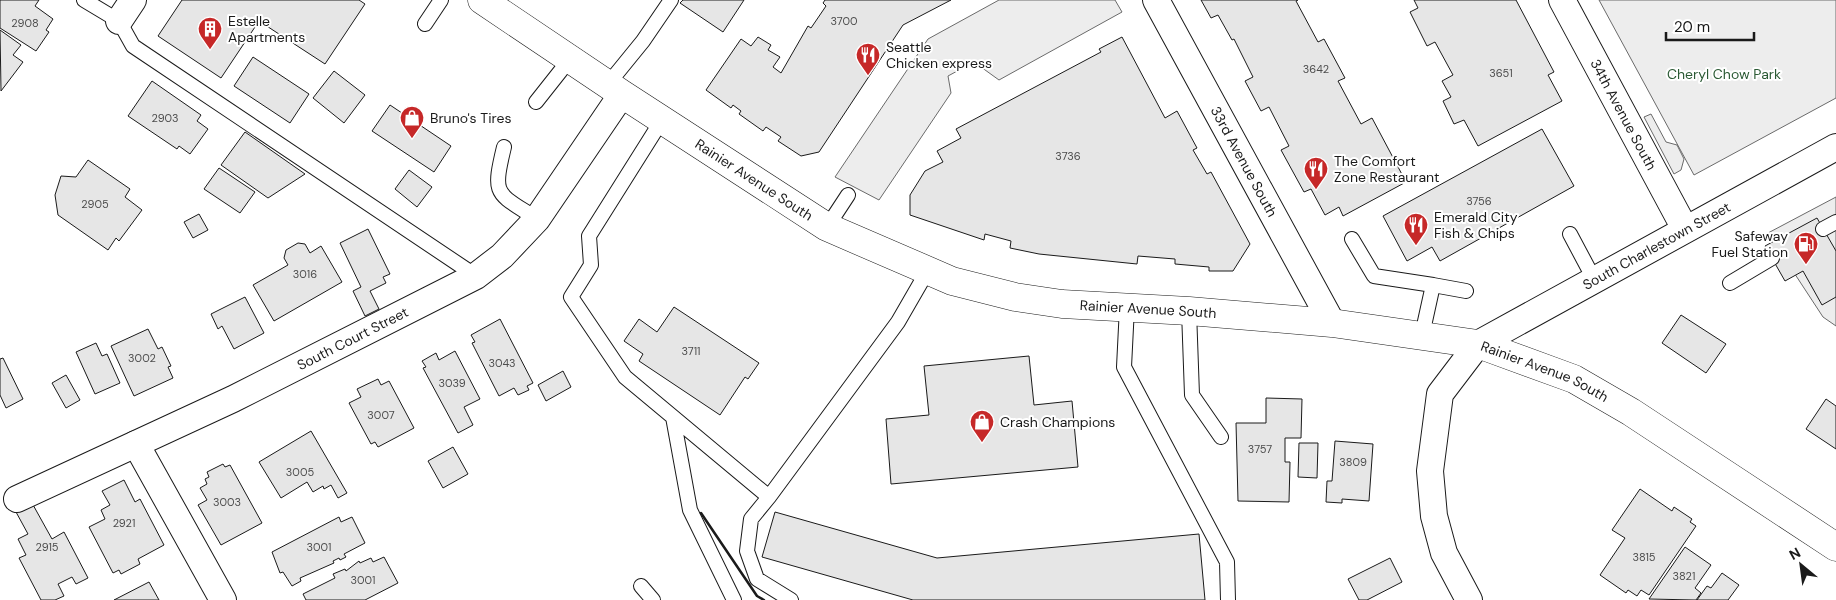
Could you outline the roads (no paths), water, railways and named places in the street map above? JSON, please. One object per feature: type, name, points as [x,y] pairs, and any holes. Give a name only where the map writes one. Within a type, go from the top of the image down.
[{"type":"main road","name":"Rainier Avenue South","points":[[482,0],[827,227],[952,280],[1015,298],[1062,304],[1189,311],[1332,324],[1478,344],[1574,379],[1631,412],[1836,547]]},
{"type":"street","name":"33rd Avenue South","points":[[1156,0],[1332,324]]},
{"type":"street","name":"34th Avenue South","points":[[1562,0],[1685,230]]},
{"type":"street","name":"South Court Street","points":[[17,499],[233,399],[476,276],[502,256],[537,220],[615,89]]},
{"type":"street","name":"South Charlestown Street","points":[[1478,344],[1836,147]]},
{"type":"street","points":[[1469,600],[1444,553],[1434,516],[1430,471],[1440,394],[1478,344]]},
{"type":"street","points":[[136,444],[223,600]]},
{"type":"lane","points":[[84,0],[126,10],[133,46],[476,276]]},
{"type":"lane","points":[[425,24],[441,0]]},
{"type":"lane","points":[[615,89],[643,41],[671,0]]},
{"type":"lane","points":[[536,102],[570,59]]},
{"type":"lane","points":[[662,120],[589,236],[591,266],[571,296],[626,377],[769,496]]},
{"type":"lane","points":[[504,147],[496,181],[503,197],[537,220]]},
{"type":"lane","points":[[827,227],[848,195]]},
{"type":"lane","points":[[1823,229],[1836,222]]},
{"type":"lane","points":[[1570,234],[1595,281]]},
{"type":"lane","points":[[1352,239],[1374,276],[1466,291]]},
{"type":"lane","points":[[1730,283],[1772,258]]},
{"type":"lane","points":[[791,600],[757,579],[748,551],[751,519],[898,322],[928,270]]},
{"type":"lane","points":[[1422,335],[1433,285]]},
{"type":"lane","points":[[1127,307],[1124,367],[1227,562],[1228,600]]},
{"type":"lane","points":[[1189,311],[1192,395],[1221,437]]},
{"type":"lane","points":[[674,417],[690,510],[734,600]]},
{"type":"lane","points":[[641,586],[653,600]]},
{"type":"place","name":"Estelle Apartments","points":[[210,50]]},
{"type":"place","name":"Seattle Chicken express","points":[[868,76]]},
{"type":"place","name":"Bruno's Tires","points":[[412,139]]},
{"type":"place","name":"The Comfort Zone Restaurant","points":[[1316,190]]},
{"type":"place","name":"Emerald City Fish & Chips","points":[[1416,246]]},
{"type":"place","name":"Safeway Fuel Station","points":[[1806,265]]},
{"type":"place","name":"Crash Champions","points":[[982,443]]},
{"type":"park label","name":"Cheryl Chow Park","points":[[1724,74]]}]
